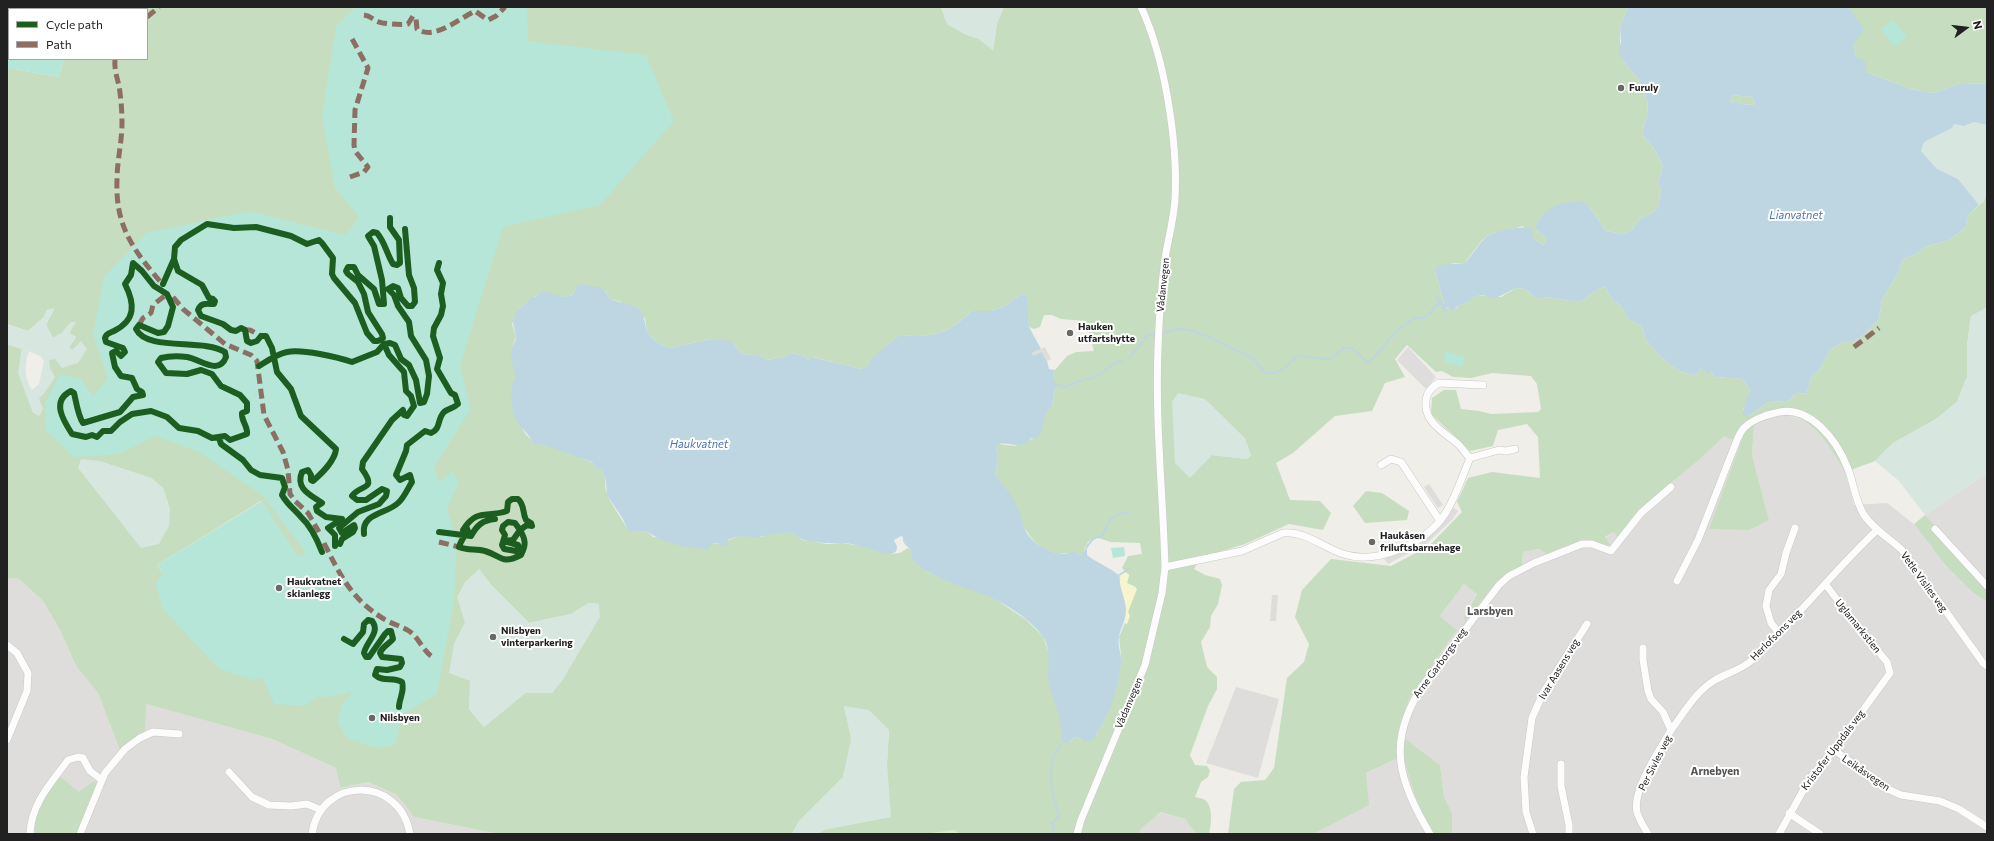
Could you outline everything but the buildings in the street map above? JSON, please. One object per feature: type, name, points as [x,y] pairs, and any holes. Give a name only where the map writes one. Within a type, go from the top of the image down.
[{"type":"street","name":"Vådanvegen","points":[[1077,834],[1080,820],[1145,665],[1162,592],[1165,567],[1157,395],[1158,329],[1162,280],[1175,201],[1176,181],[1172,136],[1165,91],[1153,38],[1141,7]]},
{"type":"street","points":[[1470,458],[1460,447],[1433,424],[1426,411],[1426,402],[1430,390],[1439,383],[1483,385]]},
{"type":"street","name":"Vetle Vislies veg","points":[[1677,581],[1698,540],[1737,440],[1744,427],[1770,414],[1784,410],[1796,411],[1808,417],[1822,429],[1844,459],[1858,504],[1864,514],[1876,531],[1890,539],[1902,550],[1961,633],[1987,666]]},
{"type":"street","points":[[1470,458],[1499,450],[1506,451],[1515,449]]},
{"type":"street","points":[[1165,567],[1242,551],[1283,533],[1290,532],[1308,536],[1341,553],[1355,557],[1366,558],[1399,550],[1411,544],[1440,521],[1455,496],[1470,458]]},
{"type":"street","points":[[1381,465],[1391,459],[1401,462],[1440,521]]},
{"type":"street","name":"Arne Garborgs veg","points":[[1429,834],[1407,791],[1401,763],[1404,722],[1412,702],[1423,685],[1504,580],[1534,563],[1582,544],[1592,544],[1611,551],[1641,513],[1671,487]]},
{"type":"street","points":[[1779,633],[1771,623],[1766,606],[1769,590],[1781,574],[1786,553],[1795,528]]},
{"type":"street","points":[[1935,529],[1987,586]]},
{"type":"street","name":"Herlofsons veg","points":[[1671,730],[1703,689],[1715,681],[1740,669],[1779,633],[1876,531]]},
{"type":"street","name":"Uglamarkstien","points":[[1826,585],[1887,662],[1890,668]]},
{"type":"street","name":"Ivar Aasens veg","points":[[1533,834],[1526,812],[1524,777],[1532,718],[1543,693],[1586,624]]},
{"type":"street","points":[[7,645],[17,652],[28,673],[27,691],[7,740]]},
{"type":"street","name":"Per Sivles veg","points":[[1643,648],[1643,660],[1648,691],[1651,699],[1662,712],[1671,730],[1642,785],[1637,802],[1639,819],[1648,834]]},
{"type":"street","name":"Kristofer Uppdals veg","points":[[1779,834],[1789,813],[1810,778],[1834,750],[1887,678],[1890,668]]},
{"type":"street","points":[[80,834],[102,780],[109,767],[126,749],[140,738],[153,732],[178,734]]},
{"type":"street","name":"Leikåsvegen","points":[[1834,750],[1890,790],[1901,795],[1940,801],[1959,809],[1987,827]]},
{"type":"street","points":[[30,834],[30,820],[33,810],[68,760],[78,757],[83,758],[90,771],[102,780]]},
{"type":"street","points":[[1560,764],[1560,786],[1569,825],[1569,834]]},
{"type":"street","points":[[229,772],[252,797],[269,805],[291,806],[307,804],[321,810]]},
{"type":"street","points":[[312,834],[321,810],[332,799],[346,792],[361,790],[382,794],[398,806],[407,822],[410,834]]},
{"type":"street","points":[[1789,813],[1820,834]]},
{"type":"shaded area","points":[[941,7],[1004,7],[997,23],[993,50],[979,39],[965,34],[947,24]]},
{"type":"shaded area","points":[[1974,122],[1987,125],[1987,191],[1984,201],[1979,205],[1958,179],[1937,169],[1921,152],[1924,142],[1952,128],[1954,124],[1964,126]]},
{"type":"shaded area","points":[[54,308],[46,325],[53,338],[62,333],[71,322],[76,322],[69,333],[76,337],[69,348],[72,350],[81,341],[87,349],[78,363],[62,368],[55,359],[49,360],[50,368],[55,377],[43,395],[39,398],[43,409],[39,416],[33,413],[18,373],[22,349],[7,344],[7,324],[28,331],[44,317],[47,310]],"holes":[[[29,351],[40,356],[44,361],[39,384],[32,390],[26,376],[27,356]]]},
{"type":"shaded area","points":[[1987,308],[1987,473],[1925,515],[1899,481],[1875,461],[1893,443],[1936,419],[1957,402],[1967,377],[1967,346],[1971,316]]},
{"type":"shaded area","points":[[1408,347],[1436,377],[1426,389],[1397,360]]},
{"type":"shaded area","points":[[1178,393],[1205,399],[1245,438],[1251,455],[1247,459],[1212,455],[1190,478],[1175,463],[1172,402]]},
{"type":"shaded area","points":[[1787,415],[1810,423],[1827,441],[1845,472],[1854,505],[1887,503],[1914,524],[1946,566],[1972,592],[1987,602],[1987,834],[1452,834],[1452,813],[1444,796],[1440,765],[1398,733],[1409,699],[1457,630],[1440,616],[1464,584],[1477,593],[1463,619],[1466,620],[1498,579],[1522,565],[1523,552],[1540,549],[1546,554],[1585,540],[1611,546],[1605,538],[1614,532],[1618,537],[1660,492],[1699,460],[1724,435],[1741,443],[1769,520],[1752,455],[1754,426],[1766,418]]},
{"type":"shaded area","points":[[81,459],[99,461],[151,478],[163,488],[170,510],[169,526],[159,544],[141,548],[78,468]]},
{"type":"shaded area","points":[[1987,473],[1987,582],[1925,515]]},
{"type":"shaded area","points":[[1429,484],[1443,505],[1438,508],[1424,487]]},
{"type":"shaded area","points":[[1454,508],[1458,511],[1452,520],[1426,544],[1388,564],[1384,559],[1400,553],[1424,540],[1440,526]]},
{"type":"shaded area","points":[[479,569],[491,585],[529,623],[571,614],[589,603],[599,604],[600,617],[562,681],[552,693],[525,693],[484,727],[469,709],[470,681],[449,673],[454,644],[465,623],[457,597],[465,582]]},
{"type":"shaded area","points":[[7,578],[19,579],[43,601],[60,630],[76,666],[98,693],[120,749],[146,704],[272,739],[336,768],[340,788],[368,782],[397,795],[414,817],[499,834],[7,834]]},
{"type":"shaded area","points":[[1272,595],[1278,595],[1276,621],[1270,621]]},
{"type":"shaded area","points":[[1236,687],[1279,699],[1258,778],[1206,763]]},
{"type":"shaded area","points":[[844,706],[869,710],[889,730],[887,763],[891,817],[824,830],[817,834],[792,834],[799,821],[843,777],[851,739]]},
{"type":"shaded area","points":[[1396,759],[1405,764],[1418,806],[1434,834],[1313,834],[1366,773]]},
{"type":"shaded area","points":[[1159,812],[1185,819],[1196,834],[1139,834],[1140,830]]},
{"type":"green space","points":[[7,7],[78,7],[8,8],[8,60],[64,60],[59,77],[7,69]]},
{"type":"green space","points":[[78,7],[941,7],[947,24],[965,34],[979,39],[993,50],[997,23],[1004,7],[1628,7],[1620,27],[1620,57],[1639,80],[1648,102],[1647,116],[1642,134],[1653,147],[1663,165],[1658,183],[1661,190],[1658,207],[1652,213],[1640,219],[1632,230],[1623,234],[1606,231],[1588,205],[1536,229],[1547,239],[1543,245],[1534,239],[1523,226],[1496,232],[1487,236],[1465,263],[1454,263],[1435,271],[1445,303],[1443,305],[1436,296],[1447,314],[1445,307],[1456,309],[1459,305],[1477,295],[1501,297],[1516,288],[1526,289],[1533,296],[1542,299],[1548,297],[1575,302],[1582,301],[1596,290],[1604,287],[1626,314],[1628,319],[1638,324],[1642,328],[1646,339],[1652,347],[1675,368],[1689,374],[1696,375],[1701,369],[1711,371],[1714,377],[1743,379],[1750,390],[1747,405],[1743,409],[1749,416],[1768,402],[1788,401],[1795,394],[1807,393],[1811,377],[1820,369],[1830,350],[1844,341],[1854,341],[1864,335],[1879,319],[1882,299],[1898,274],[1903,259],[1916,254],[1927,246],[1949,240],[1966,227],[1967,216],[1984,201],[1987,191],[1987,308],[1971,316],[1967,346],[1967,377],[1957,402],[1936,419],[1893,443],[1875,461],[1845,472],[1829,445],[1809,424],[1798,418],[1785,415],[1771,418],[1754,426],[1752,455],[1769,520],[1749,530],[1709,529],[1741,443],[1724,436],[1699,460],[1660,492],[1618,538],[1614,532],[1605,537],[1611,546],[1585,540],[1546,554],[1540,549],[1523,552],[1522,565],[1498,580],[1466,620],[1463,619],[1477,594],[1464,584],[1440,616],[1457,630],[1409,699],[1398,733],[1440,765],[1444,796],[1452,813],[1452,834],[1434,834],[1418,806],[1405,764],[1396,759],[1366,773],[1369,805],[1313,834],[1228,834],[1234,789],[1241,782],[1265,780],[1274,768],[1287,678],[1304,662],[1309,644],[1295,617],[1302,590],[1331,559],[1391,566],[1429,546],[1462,512],[1457,502],[1468,478],[1492,472],[1540,478],[1538,437],[1527,424],[1498,430],[1493,446],[1470,451],[1431,414],[1432,398],[1444,390],[1456,390],[1461,409],[1491,414],[1538,412],[1541,409],[1537,384],[1531,376],[1492,373],[1471,378],[1453,377],[1442,371],[1436,372],[1407,345],[1395,359],[1405,377],[1385,383],[1372,411],[1335,416],[1293,453],[1276,463],[1290,500],[1320,501],[1331,513],[1323,530],[1289,524],[1245,544],[1200,558],[1194,569],[1205,575],[1220,579],[1222,585],[1218,604],[1211,616],[1210,627],[1201,642],[1207,667],[1217,677],[1217,689],[1208,706],[1190,755],[1195,765],[1207,766],[1210,771],[1208,777],[1201,782],[1195,797],[1202,798],[1209,805],[1211,817],[1209,834],[1196,834],[1185,819],[1160,812],[1140,830],[1139,834],[960,834],[954,830],[924,834],[817,834],[824,830],[887,763],[889,730],[844,706],[852,739],[843,777],[799,821],[792,834],[499,834],[414,817],[397,795],[368,782],[340,788],[336,768],[272,739],[146,704],[145,731],[120,750],[98,693],[76,666],[60,630],[43,601],[19,579],[7,578],[7,344],[22,349],[20,377],[26,387],[39,398],[50,368],[48,359],[72,351],[69,347],[76,337],[69,333],[75,322],[71,322],[62,333],[53,338],[46,325],[54,309],[47,310],[44,317],[28,331],[7,324],[7,69],[59,77],[64,60],[148,60],[148,8]],"holes":[[[576,287],[605,291],[612,300],[619,301],[645,318],[647,332],[658,343],[669,348],[712,339],[734,344],[741,354],[758,355],[768,360],[784,357],[790,353],[805,356],[808,360],[813,357],[862,369],[899,335],[921,336],[938,333],[954,325],[971,311],[991,311],[1005,306],[1021,294],[1026,295],[1029,327],[1034,329],[1040,327],[1044,315],[1052,315],[1061,319],[1086,321],[1094,351],[1076,352],[1067,356],[1055,370],[1053,378],[1055,388],[1052,406],[1046,412],[1034,438],[1015,446],[998,444],[996,446],[998,458],[995,474],[1030,536],[1038,544],[1050,552],[1082,555],[1088,542],[1095,537],[1111,542],[1140,543],[1142,554],[1128,556],[1122,568],[1129,575],[1127,583],[1136,587],[1128,612],[1127,624],[1125,623],[1119,637],[1121,655],[1118,678],[1106,717],[1096,736],[1082,740],[1076,737],[1069,742],[1061,739],[1062,730],[1059,713],[1050,687],[1050,656],[1043,636],[1025,619],[995,599],[928,572],[908,548],[900,553],[889,554],[864,546],[841,543],[827,544],[802,540],[794,533],[783,532],[767,533],[762,537],[741,535],[720,544],[653,537],[647,531],[628,531],[608,495],[603,469],[585,459],[558,449],[533,444],[532,440],[526,435],[517,421],[515,373],[511,351],[516,336],[512,324],[520,308],[540,293],[564,297],[573,295]],[[1212,455],[1251,455],[1247,459]],[[99,461],[151,478],[163,488],[170,510]],[[423,499],[262,677],[243,675],[189,611],[157,565],[261,501],[298,558]],[[479,569],[491,585],[529,623],[571,614],[589,603],[599,604],[552,693],[525,693],[484,727],[469,709],[471,681],[454,644],[465,623]]]},
{"type":"green space","points":[[356,7],[527,7],[528,41],[646,55],[674,121],[600,205],[503,227],[460,366],[471,409],[434,467],[439,483],[452,471],[459,482],[447,508],[457,541],[454,601],[437,694],[403,714],[395,745],[377,748],[347,738],[337,721],[343,703],[352,692],[322,698],[320,695],[305,706],[274,704],[262,677],[253,680],[218,668],[162,608],[156,583],[163,573],[157,565],[262,501],[298,557],[306,553],[262,495],[197,451],[156,436],[119,454],[74,457],[46,430],[45,403],[60,374],[81,379],[93,396],[108,379],[93,334],[104,277],[146,233],[250,211],[345,235],[359,217],[335,188],[322,116],[336,27]]},
{"type":"green space","points":[[1846,7],[1987,7],[1987,84],[1962,83],[1933,93],[1911,89],[1866,72],[1856,56],[1853,45],[1850,9]]},
{"type":"green space","points":[[1893,20],[1907,37],[1895,47],[1881,29]]},
{"type":"green space","points":[[1739,95],[1742,97],[1749,96],[1754,99],[1755,105],[1740,104],[1737,101],[1732,103],[1730,100],[1732,96]]},
{"type":"green space","points":[[1446,351],[1465,357],[1462,367],[1443,362]]},
{"type":"green space","points":[[1366,491],[1382,493],[1409,511],[1407,520],[1365,523],[1353,506]]},
{"type":"green space","points":[[1925,515],[1987,582],[1987,602],[1972,592],[1946,566],[1914,524]]},
{"type":"green space","points":[[1124,547],[1125,556],[1113,558],[1111,548]]},
{"type":"green space","points":[[59,776],[79,792],[94,781],[98,784],[77,834],[36,834],[34,826],[37,810],[44,796]]},
{"type":"green space","points":[[954,830],[960,834],[924,834],[926,833]]},
{"type":"sand","points":[[1126,573],[1129,575],[1127,583],[1137,589],[1128,612],[1130,616],[1127,624],[1125,623],[1126,607],[1119,579],[1122,574]]},
{"type":"water","name":"Lianvatnet","points":[[1628,7],[1846,7],[1850,9],[1864,29],[1853,45],[1856,56],[1866,62],[1866,72],[1911,89],[1933,93],[1962,83],[1987,84],[1987,125],[1974,122],[1964,126],[1954,124],[1952,128],[1924,142],[1921,151],[1937,169],[1958,179],[1979,205],[1967,216],[1966,227],[1949,240],[1927,246],[1916,254],[1903,259],[1898,274],[1882,299],[1879,319],[1864,335],[1854,341],[1844,341],[1830,350],[1820,369],[1811,377],[1807,393],[1795,394],[1788,401],[1768,402],[1749,416],[1742,416],[1750,390],[1743,379],[1714,377],[1711,371],[1708,373],[1701,369],[1696,375],[1689,374],[1675,368],[1652,347],[1646,339],[1642,328],[1638,324],[1628,319],[1623,310],[1604,287],[1596,290],[1582,301],[1575,302],[1548,297],[1542,299],[1533,296],[1526,289],[1516,288],[1494,299],[1482,295],[1474,297],[1468,302],[1459,305],[1453,311],[1446,307],[1447,315],[1435,296],[1436,294],[1444,304],[1445,303],[1435,271],[1438,265],[1465,263],[1482,241],[1489,235],[1507,229],[1531,228],[1534,239],[1543,245],[1547,239],[1536,229],[1537,225],[1545,213],[1559,204],[1582,201],[1588,205],[1606,231],[1623,234],[1632,230],[1640,219],[1652,213],[1658,207],[1661,190],[1658,183],[1663,165],[1653,147],[1642,134],[1647,116],[1648,102],[1639,80],[1620,57],[1620,27]],"holes":[[[1739,95],[1742,97],[1749,96],[1754,99],[1755,105],[1740,104],[1737,101],[1732,103],[1730,100],[1732,96]]]},
{"type":"water","name":"Haukvatnet","points":[[580,284],[602,288],[612,300],[635,306],[643,314],[647,332],[658,343],[669,348],[712,339],[730,341],[741,354],[758,355],[768,360],[784,357],[790,353],[805,356],[808,360],[812,357],[862,369],[868,365],[871,359],[899,335],[921,336],[938,333],[955,325],[971,311],[991,311],[1005,306],[1021,294],[1027,295],[1029,327],[1041,349],[1032,353],[1042,352],[1049,369],[1055,370],[1055,382],[1059,385],[1055,388],[1052,406],[1046,413],[1041,433],[1036,439],[1031,438],[1027,442],[1018,445],[1004,443],[996,446],[998,458],[995,474],[1015,503],[1027,534],[1038,545],[1056,553],[1063,554],[1074,551],[1081,555],[1087,547],[1087,555],[1120,577],[1120,584],[1126,610],[1119,639],[1121,661],[1120,674],[1112,703],[1104,722],[1094,739],[1087,742],[1076,737],[1066,744],[1061,739],[1060,719],[1050,689],[1048,676],[1048,648],[1046,641],[1037,629],[1020,614],[1000,602],[940,578],[921,567],[913,560],[911,551],[904,543],[903,537],[901,536],[894,540],[897,546],[895,552],[888,554],[847,543],[822,543],[808,541],[797,537],[794,533],[778,533],[759,537],[743,536],[728,540],[727,545],[723,546],[713,543],[708,549],[692,548],[667,542],[647,531],[628,531],[623,519],[607,495],[606,480],[602,469],[597,469],[592,462],[545,445],[533,444],[528,435],[517,422],[512,407],[511,394],[515,379],[511,351],[516,338],[513,321],[516,312],[531,297],[535,297],[542,291],[564,297],[573,295],[576,287]]},
{"type":"pier","points":[[1045,347],[1051,359],[1047,361],[1042,352],[1033,356],[1032,353]]},
{"type":"waterway","points":[[1129,358],[1147,336],[1179,329],[1189,330],[1209,337],[1254,359],[1264,372],[1270,373],[1282,370],[1296,356],[1330,359],[1344,348],[1352,348],[1368,363],[1400,328],[1414,318],[1425,318],[1439,303]]},
{"type":"waterway","points":[[1059,385],[1065,387],[1082,380],[1096,377],[1115,363],[1123,360]]},
{"type":"waterway","points":[[1087,547],[1093,539],[1102,536],[1112,518],[1119,514],[1131,512]]},
{"type":"waterway","points":[[1119,575],[1129,569]]},
{"type":"waterway","points":[[1055,834],[1052,823],[1059,816],[1052,788],[1051,770],[1056,752],[1061,744]]},
{"type":"marked path","points":[[148,16],[159,7]]},
{"type":"marked path","points":[[364,15],[381,23],[389,24],[408,24],[413,16],[416,19],[417,29],[424,32],[431,32],[447,27],[475,11],[488,20],[496,16],[505,7]]},
{"type":"marked path","points":[[350,177],[364,172],[368,167],[355,151],[354,145],[355,110],[368,68],[351,37]]},
{"type":"marked path","points":[[115,60],[122,118],[117,180],[119,212],[123,226],[136,250],[164,286]]},
{"type":"marked path","points":[[139,325],[143,318],[151,313],[153,305],[167,294]]},
{"type":"marked path","points":[[173,297],[183,309],[225,344],[251,355],[257,361],[264,415],[283,452],[288,470],[290,494],[308,513],[319,532]]},
{"type":"marked path","points":[[1854,347],[1879,328]]},
{"type":"marked path","points":[[245,330],[250,330],[261,336]]},
{"type":"marked path","points":[[439,542],[459,547]]},
{"type":"marked path","points":[[324,543],[348,586],[363,604],[387,621],[409,631],[431,656]]},
{"type":"cycle path","points":[[163,284],[174,259],[175,247],[181,240],[207,224],[234,228],[256,227],[291,236],[307,244],[319,240],[333,258],[332,274],[334,278],[355,303],[367,333],[374,341],[378,341],[383,338],[382,334],[368,312],[364,294],[358,282],[346,271],[348,267],[354,267],[358,275],[374,289],[379,304],[384,304],[382,280],[374,246],[368,236],[373,232],[377,233],[382,240],[393,264],[397,265],[400,263],[399,240],[390,227],[390,218]]},
{"type":"cycle path","points":[[340,544],[342,539],[353,532],[355,528],[354,525],[342,533],[339,528],[358,512],[379,504],[386,496],[387,491],[382,489],[366,500],[357,500],[352,496],[355,492],[368,484],[362,469],[363,462],[392,420],[403,410],[404,415],[407,416],[414,406],[411,396],[406,391],[404,372],[389,355],[384,344],[390,343],[395,345],[401,359],[409,365],[416,380],[420,403],[424,402],[427,394],[429,376],[426,360],[411,336],[409,322],[398,306],[394,295],[388,289],[393,286],[398,288],[401,298],[408,306],[412,306],[415,302],[414,288],[409,275],[405,229]]},
{"type":"cycle path","points":[[174,259],[178,271],[202,285],[209,298],[215,301],[214,304],[204,304],[199,307],[198,310],[201,316],[223,324],[231,330],[236,331],[241,328],[245,330],[247,341],[251,343],[257,341],[261,336],[266,336],[272,348],[277,372],[291,389],[301,416],[336,449],[331,462],[313,481],[311,480],[311,475],[308,470],[302,472],[300,478],[302,487],[305,491],[322,503],[316,507],[317,511],[326,517],[342,519],[328,528],[335,535],[335,546]]},
{"type":"cycle path","points":[[133,263],[142,271],[154,286],[167,294],[173,307],[168,326],[164,332],[158,333],[139,325],[136,329],[142,336],[151,340],[163,343],[203,346],[215,348],[225,352],[226,357],[223,363],[214,366],[192,358],[181,356],[161,358],[158,362],[166,373],[187,374],[201,370],[212,374],[221,386],[240,395],[247,403],[247,411],[242,413],[242,419],[247,434],[230,440],[225,436],[212,438],[198,431],[179,428],[167,417],[151,411],[132,414],[120,422],[111,431],[103,431],[97,437],[92,435],[86,437],[72,434],[62,417],[60,405],[61,400],[71,391],[74,393],[78,413],[83,423],[120,412],[133,397],[143,395],[142,392],[137,389],[132,378],[121,376],[115,367],[112,353],[116,351],[121,356],[125,352],[123,348],[106,342],[105,338],[107,334],[121,327],[130,317],[132,311],[131,298],[125,284],[131,275],[133,263]]},
{"type":"cycle path","points":[[364,534],[366,522],[398,503],[412,482],[410,475],[400,480],[396,475],[407,445],[425,431],[431,433],[434,431],[438,426],[440,418],[444,412],[458,404],[455,395],[451,393],[437,369],[440,358],[433,336],[434,328],[441,315],[443,306],[441,294],[443,283],[437,270],[439,263]]},
{"type":"cycle path","points":[[259,366],[280,354],[294,351],[320,354],[352,362],[377,352],[384,344]]},
{"type":"cycle path","points":[[219,438],[221,444],[243,460],[251,470],[260,475],[282,478],[285,487],[282,495],[288,504],[311,529],[322,552]]},
{"type":"cycle path","points":[[465,536],[463,530],[468,523],[473,519],[482,515],[507,511],[508,502],[512,499],[518,499],[520,501],[523,506],[526,520],[531,523],[532,526],[527,525],[520,530],[525,542],[524,548],[521,555],[509,559],[502,559],[485,551],[459,547],[468,531],[466,526]]},
{"type":"cycle path","points":[[439,532],[471,536],[481,524],[495,519]]},
{"type":"cycle path","points":[[508,522],[515,523],[520,530],[513,540],[504,541],[518,545],[519,548],[516,551],[504,549],[502,545],[505,535],[502,530],[503,526],[508,522]]},
{"type":"cycle path","points":[[344,639],[353,644],[363,632],[364,624],[368,620],[372,621],[375,629],[364,653],[366,657],[369,657],[385,634],[388,631],[391,631],[393,639],[382,649],[380,653],[382,657],[401,659],[402,663],[400,667],[387,670],[377,669],[375,675],[381,678],[402,682],[403,689],[399,707]]},
{"type":"place","name":"Furuly","points":[[1621,88]]},
{"type":"place","name":"Hauken utfartshytte","points":[[1070,333]]},
{"type":"place","name":"Haukåsen friluftsbarnehage","points":[[1372,542]]},
{"type":"place","name":"Haukvatnet skianlegg","points":[[279,588]]},
{"type":"place","name":"Nilsbyen vinterparkering","points":[[493,637]]},
{"type":"place","name":"Nilsbyen","points":[[372,718]]},
{"type":"district","name":"Larsbyen","points":[[1490,611]]},
{"type":"district","name":"Arnebyen","points":[[1715,771]]}]
